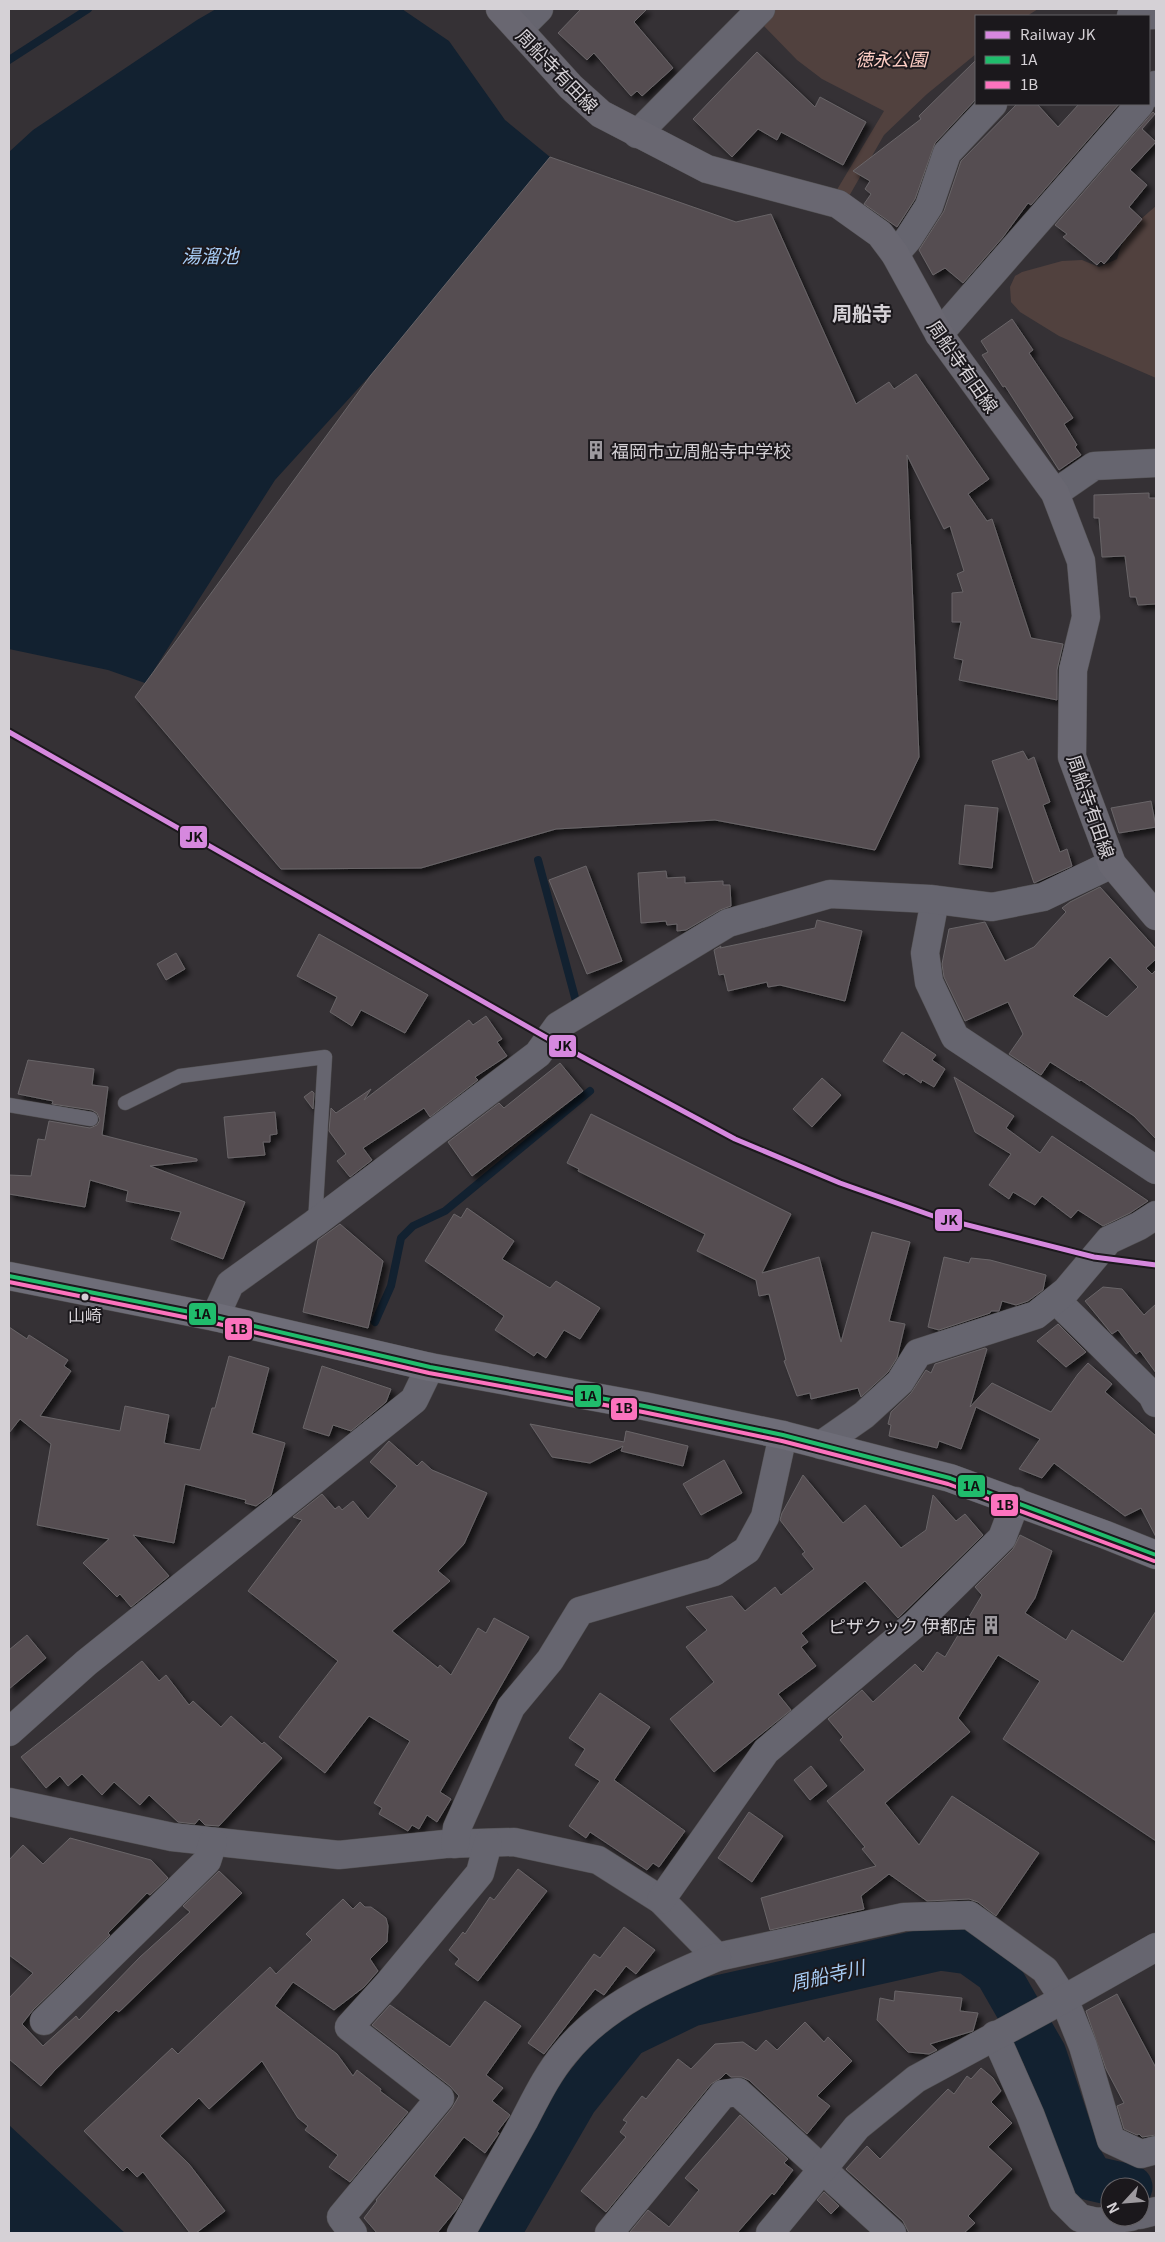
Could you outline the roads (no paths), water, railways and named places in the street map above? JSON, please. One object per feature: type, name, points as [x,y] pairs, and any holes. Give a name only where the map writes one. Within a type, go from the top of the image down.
[{"type":"highway","points":[[9,1276],[214,1317],[430,1367],[644,1406],[821,1445],[950,1478],[1156,1556]]},
{"type":"main road","name":"周船寺有田線","points":[[500,9],[571,87],[602,114],[707,169],[838,204],[880,234],[895,254],[938,334],[1056,493],[1081,561],[1086,617],[1073,670],[1072,757],[1112,864],[1156,916]]},
{"type":"street","points":[[518,29],[539,9]]},
{"type":"street","points":[[637,134],[761,9]]},
{"type":"street","points":[[895,254],[908,239],[929,206],[947,154],[992,105]]},
{"type":"street","points":[[938,334],[1139,105]]},
{"type":"street","points":[[1056,493],[1094,466],[1156,463]]},
{"type":"street","points":[[214,1317],[230,1284],[315,1223],[538,1054],[558,1026],[728,923],[830,894],[935,900],[992,907],[1043,897],[1112,864]]},
{"type":"street","points":[[935,900],[925,953],[929,982],[955,1037],[1156,1170]]},
{"type":"street","points":[[821,1445],[864,1415],[900,1382],[918,1353],[1036,1314],[1056,1300],[1109,1240],[1139,1226],[1156,1214]]},
{"type":"street","points":[[1056,1300],[1152,1395],[1156,1403]]},
{"type":"street","points":[[9,1732],[86,1663],[414,1400],[430,1367]]},
{"type":"street","points":[[455,1844],[457,1828],[511,1707],[550,1660],[580,1611],[714,1572],[747,1550],[765,1517],[783,1436]]},
{"type":"street","points":[[661,1900],[766,1751],[915,1624],[996,1545],[1002,1538],[1016,1502]]},
{"type":"street","points":[[9,1802],[172,1837],[339,1855],[455,1844],[514,1842],[598,1860],[661,1900],[717,1957]]},
{"type":"street","points":[[44,2021],[207,1861],[214,1842]]},
{"type":"street","points":[[353,2233],[341,2217],[440,2098],[349,2027],[388,1984],[480,1873],[488,1843]]},
{"type":"street","points":[[461,2233],[544,2084],[565,2053],[589,2028],[620,2004],[664,1979],[717,1957],[904,1917],[969,1915],[1045,1970],[1064,1999],[1083,2046],[1111,2140],[1141,2154],[1156,2150]]},
{"type":"street","points":[[770,2233],[857,2127],[916,2079],[1064,1999],[1156,1946]]},
{"type":"street","points":[[995,2036],[1030,2114],[1063,2201],[1080,2218],[1096,2228]]},
{"type":"street","points":[[608,2233],[723,2094],[738,2092],[892,2233]]},
{"type":"lane","points":[[124,1103],[180,1076],[325,1057],[315,1223]]},
{"type":"lane","points":[[9,1105],[90,1119]]},
{"type":"water","name":"湯溜池","points":[[216,9],[402,9],[449,41],[505,120],[550,157],[405,337],[275,480],[154,670],[162,689],[108,670],[9,649],[9,152],[33,130]]},
{"type":"water","points":[[9,2125],[125,2233],[9,2233]]},
{"type":"waterway","points":[[9,60],[88,9]]},
{"type":"waterway","points":[[538,860],[577,1005]]},
{"type":"waterway","points":[[375,1322],[391,1286],[401,1238],[413,1226],[445,1211],[590,1091]]},
{"type":"waterway","name":"周船寺川","points":[[498,2233],[575,2100],[627,2035],[691,2004],[940,1948],[969,1952],[997,1972],[1044,2054],[1078,2156],[1091,2178],[1100,2180]]},
{"type":"rail line","name":"JK","points":[[9,732],[549,1039],[735,1139],[840,1183],[936,1217],[1094,1257],[1156,1265]]},
{"type":"place","name":"福岡市立周船寺中学校","points":[[596,450]]},
{"type":"place","name":"山崎","points":[[85,1297]]},
{"type":"place","name":"ピザクック 伊都店","points":[[991,1625]]},
{"type":"district","name":"周船寺","points":[[862,312]]},
{"type":"park label","name":"徳永公園","points":[[891,58]]}]
